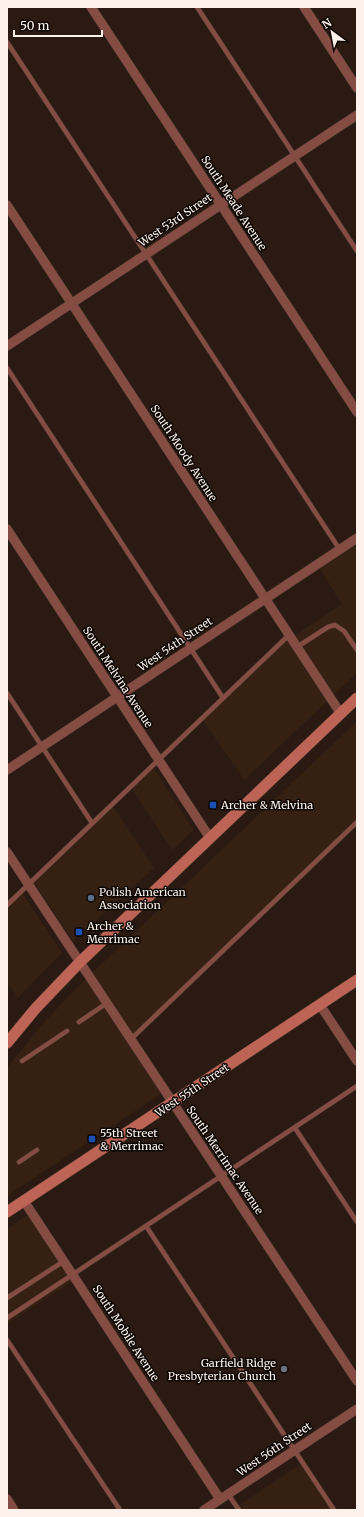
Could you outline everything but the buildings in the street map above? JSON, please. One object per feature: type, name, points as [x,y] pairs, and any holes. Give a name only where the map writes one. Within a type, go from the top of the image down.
[{"type":"main road","points":[[7,1043],[36,1008],[80,962],[357,698]]},
{"type":"main road","name":"West 55th Street","points":[[7,1212],[357,980]]},
{"type":"street","name":"South Meade Avenue","points":[[91,7],[357,412]]},
{"type":"street","points":[[304,7],[357,88]]},
{"type":"street","name":"West 53rd Street","points":[[7,346],[357,116]]},
{"type":"street","name":"South Moody Avenue","points":[[7,205],[341,714]]},
{"type":"street","name":"South Melvina Avenue","points":[[7,530],[210,838]]},
{"type":"street","name":"West 54th Street","points":[[7,770],[357,538]]},
{"type":"street","name":"South Merrimac Avenue","points":[[7,852],[357,1381]]},
{"type":"street","points":[[320,1005],[357,1061]]},
{"type":"street","name":"South Mobile Avenue","points":[[24,1201],[224,1497]]},
{"type":"street","name":"West 56th Street","points":[[204,1510],[357,1409]]},
{"type":"street","points":[[7,1499],[14,1510]]},
{"type":"lane","points":[[197,7],[357,251]]},
{"type":"lane","points":[[7,42],[340,550]]},
{"type":"lane","points":[[7,368],[223,698]]},
{"type":"lane","points":[[297,647],[328,627],[335,625],[344,631],[357,650]]},
{"type":"lane","points":[[7,904],[290,635]]},
{"type":"lane","points":[[7,693],[92,823]]},
{"type":"lane","points":[[131,1039],[357,822]]},
{"type":"lane","points":[[79,1022],[107,1003]]},
{"type":"lane","points":[[22,1061],[67,1031]]},
{"type":"lane","points":[[7,1318],[222,1177],[357,1086]]},
{"type":"lane","points":[[295,1128],[357,1222]]},
{"type":"lane","points":[[19,1162],[37,1150]]},
{"type":"lane","points":[[146,1226],[334,1510]]},
{"type":"lane","points":[[7,1298],[64,1261]]},
{"type":"lane","points":[[7,1340],[120,1510]]},
{"type":"lane","points":[[224,1497],[239,1510]]},
{"type":"shaded area","points":[[357,542],[357,673],[244,780],[203,720],[284,643],[342,604],[319,568]]},
{"type":"shaded area","points":[[357,721],[357,826],[133,1041],[167,1090],[7,1196],[7,1068],[39,1028],[71,993]]},
{"type":"shaded area","points":[[153,767],[194,830],[172,850],[131,787]]},
{"type":"shaded area","points":[[112,805],[154,868],[73,941],[33,881]]},
{"type":"shaded area","points":[[22,892],[62,953],[18,998],[7,982],[7,906]]},
{"type":"shaded area","points":[[33,1211],[76,1279],[7,1324],[7,1229]]},
{"type":"shaded area","points":[[304,1462],[335,1510],[232,1510]]},
{"type":"place","name":"Archer & Melvina","points":[[213,805]]},
{"type":"place","name":"Polish American Association","points":[[91,898]]},
{"type":"place","name":"Archer & Merrimac","points":[[79,932]]},
{"type":"place","name":"55th Street & Merrimac","points":[[92,1139]]},
{"type":"place","name":"Garfield Ridge Presbyterian Church","points":[[284,1369]]}]
